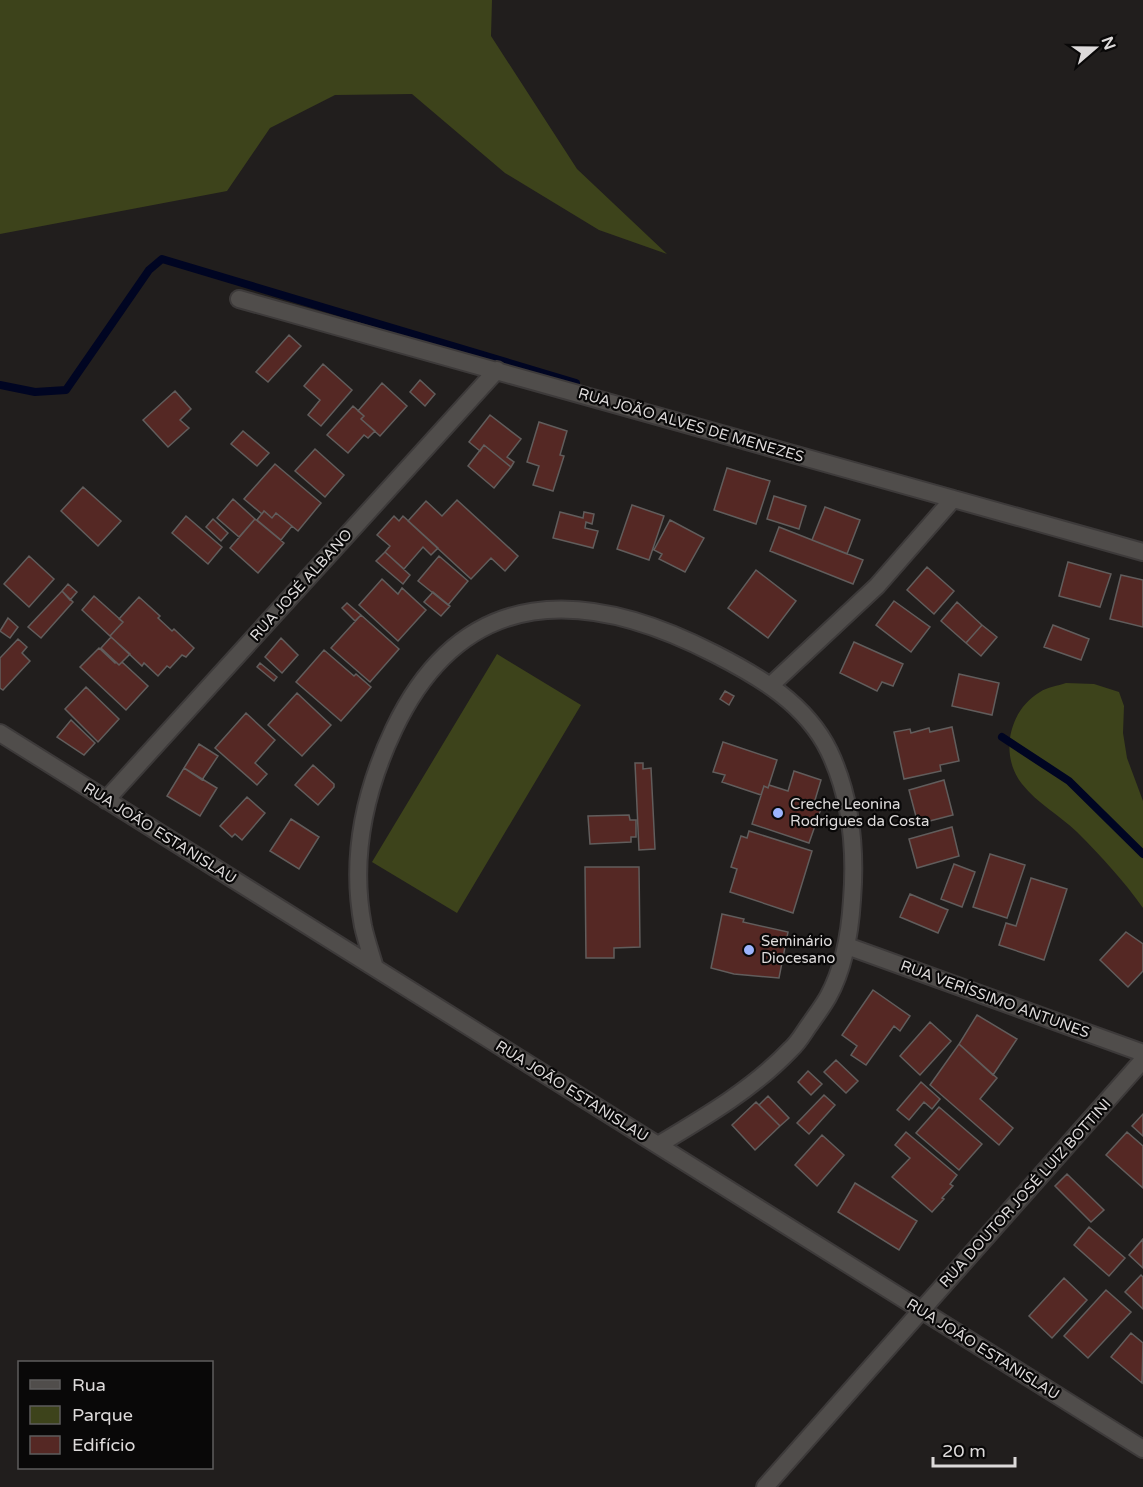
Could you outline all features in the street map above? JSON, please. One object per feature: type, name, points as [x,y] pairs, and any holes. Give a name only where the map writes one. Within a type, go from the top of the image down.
[{"type":"street","name":"RUA JOÃO ALVES DE MENEZES","points":[[239,298],[1143,552]]},
{"type":"street","name":"RUA JOSÉ ALBANO","points":[[106,800],[497,370]]},
{"type":"street","points":[[771,685],[877,586],[953,499]]},
{"type":"street","points":[[375,968],[363,926],[358,887],[358,855],[365,807],[379,762],[404,708],[436,664],[466,638],[501,619],[532,610],[575,608],[608,614],[698,645],[771,685],[804,715],[828,749],[841,783],[850,822],[855,864],[847,946],[828,997],[794,1047],[754,1084],[658,1145]]},
{"type":"street","name":"RUA JOÃO ESTANISLAU","points":[[0,734],[1143,1449]]},
{"type":"street","name":"RUA VERÍSSIMO ANTUNES","points":[[847,946],[1143,1053]]},
{"type":"street","name":"RUA DOUTOR JOSÉ LUIZ BOTTINI","points":[[765,1487],[1143,1060]]},
{"type":"green space","points":[[0,0],[492,0],[491,36],[577,169],[667,254],[599,230],[505,173],[412,94],[335,95],[270,128],[227,191],[0,234]]},
{"type":"green space","points":[[497,654],[581,705],[457,913],[372,862]]},
{"type":"green space","points":[[1066,683],[1094,684],[1119,692],[1124,706],[1123,733],[1127,758],[1143,801],[1143,908],[1095,850],[1034,797],[1015,772],[1009,747],[1015,721],[1021,710],[1029,700],[1043,690]]},
{"type":"building","points":[[289,335],[301,346],[268,382],[256,372]]},
{"type":"building","points":[[323,364],[352,390],[321,426],[308,415],[320,400],[304,386]]},
{"type":"building","points":[[420,380],[435,394],[425,406],[410,392]]},
{"type":"building","points":[[382,383],[407,406],[380,436],[361,419],[364,416],[358,411]]},
{"type":"building","points":[[175,391],[191,409],[180,420],[189,428],[168,447],[143,420]]},
{"type":"building","points":[[353,406],[364,416],[361,419],[375,431],[368,438],[364,435],[348,453],[327,435]]},
{"type":"building","points":[[490,415],[521,439],[507,457],[514,462],[511,467],[484,445],[480,451],[469,442]]},
{"type":"building","points":[[539,422],[567,431],[560,455],[564,456],[553,491],[533,485],[539,466],[527,462]]},
{"type":"building","points":[[243,431],[269,453],[257,466],[231,444]]},
{"type":"building","points":[[484,445],[511,467],[494,488],[468,466]]},
{"type":"building","points":[[315,449],[344,475],[325,497],[295,471]]},
{"type":"building","points":[[275,464],[321,503],[298,531],[276,513],[272,518],[264,511],[262,514],[244,499]]},
{"type":"building","points":[[727,468],[770,481],[756,524],[714,510]]},
{"type":"building","points":[[83,487],[121,521],[98,546],[61,511]]},
{"type":"building","points":[[774,496],[806,506],[799,529],[767,519]]},
{"type":"building","points":[[233,499],[255,519],[239,537],[217,518]]},
{"type":"building","points":[[457,500],[518,556],[505,571],[491,558],[471,579],[408,521],[426,501],[442,516]]},
{"type":"building","points":[[632,505],[664,516],[649,560],[617,549]]},
{"type":"building","points":[[825,507],[860,520],[847,554],[812,540]]},
{"type":"building","points":[[264,511],[272,518],[276,513],[292,526],[281,540],[257,520]]},
{"type":"building","points":[[560,512],[583,518],[584,512],[594,514],[592,524],[586,522],[585,528],[598,531],[593,548],[553,538]]},
{"type":"building","points":[[186,516],[222,547],[208,564],[172,533]]},
{"type":"building","points":[[394,516],[399,521],[403,516],[438,548],[431,555],[423,547],[404,569],[385,552],[390,546],[377,535]]},
{"type":"building","points":[[213,519],[228,533],[221,541],[206,527]]},
{"type":"building","points":[[255,519],[284,543],[258,573],[230,548]]},
{"type":"building","points":[[670,520],[704,538],[685,572],[659,559],[662,554],[654,550]]},
{"type":"building","points":[[779,527],[863,560],[853,584],[770,551]]},
{"type":"building","points":[[385,552],[410,575],[403,584],[376,561]]},
{"type":"building","points":[[29,556],[54,579],[29,607],[4,584]]},
{"type":"building","points":[[439,556],[468,581],[448,605],[418,581]]},
{"type":"building","points":[[1068,562],[1111,574],[1100,607],[1059,596]]},
{"type":"building","points":[[927,567],[954,591],[934,614],[907,590]]},
{"type":"building","points":[[756,570],[796,601],[768,638],[728,608]]},
{"type":"building","points":[[1121,575],[1143,580],[1143,627],[1110,619]]},
{"type":"building","points":[[382,579],[398,594],[402,588],[426,610],[398,641],[359,605]]},
{"type":"building","points":[[68,584],[77,592],[70,600],[62,591]]},
{"type":"building","points":[[62,591],[73,602],[41,638],[28,627]]},
{"type":"building","points":[[433,592],[450,606],[441,616],[424,602]]},
{"type":"building","points":[[94,596],[123,622],[110,636],[82,610]]},
{"type":"building","points":[[139,597],[160,616],[158,618],[172,631],[174,629],[194,648],[186,657],[182,655],[170,668],[167,666],[158,676],[144,663],[142,666],[110,636],[123,622],[119,619]]},
{"type":"building","points":[[894,601],[930,627],[911,652],[876,625]]},
{"type":"building","points":[[957,602],[982,625],[966,643],[941,621]]},
{"type":"building","points":[[347,603],[361,615],[355,621],[342,608]]},
{"type":"building","points":[[361,615],[399,649],[370,682],[331,648]]},
{"type":"building","points":[[8,618],[18,627],[10,638],[0,631]]},
{"type":"building","points":[[982,625],[997,637],[981,656],[966,643]]},
{"type":"building","points":[[1053,625],[1089,639],[1081,660],[1044,647]]},
{"type":"building","points":[[111,637],[130,654],[119,665],[101,648]]},
{"type":"building","points":[[281,638],[298,655],[282,673],[265,657]]},
{"type":"building","points":[[18,639],[27,647],[22,653],[30,661],[3,690],[0,688],[0,658]]},
{"type":"building","points":[[854,642],[903,664],[893,686],[882,682],[877,691],[840,673]]},
{"type":"building","points":[[99,648],[115,663],[119,665],[122,662],[148,686],[126,710],[80,667]]},
{"type":"building","points":[[324,650],[354,676],[356,674],[371,687],[341,721],[296,682]]},
{"type":"building","points":[[260,663],[277,677],[274,681],[257,667]]},
{"type":"building","points":[[959,674],[999,683],[992,715],[952,706]]},
{"type":"building","points":[[86,687],[119,719],[98,742],[65,709]]},
{"type":"building","points":[[725,691],[734,696],[729,705],[720,699]]},
{"type":"building","points":[[297,693],[331,725],[302,756],[268,725]]},
{"type":"building","points":[[246,713],[275,740],[255,763],[267,774],[257,785],[215,748]]},
{"type":"building","points":[[71,720],[95,743],[84,755],[57,737]]},
{"type":"building","points":[[952,727],[959,761],[940,765],[941,771],[904,779],[894,732],[910,729],[911,733],[929,728],[930,732]]},
{"type":"building","points":[[723,742],[777,760],[768,788],[764,786],[761,795],[722,782],[725,775],[713,772]]},
{"type":"building","points":[[199,744],[218,756],[202,780],[184,768]]},
{"type":"building","points":[[635,763],[643,763],[643,769],[651,768],[655,849],[639,850]]},
{"type":"building","points":[[313,765],[334,784],[334,787],[318,805],[295,785]]},
{"type":"building","points":[[184,768],[217,788],[200,816],[167,796]]},
{"type":"building","points":[[794,771],[821,780],[815,800],[823,803],[809,843],[752,824],[764,786],[768,788],[769,785],[788,791]]},
{"type":"building","points":[[944,780],[953,815],[918,824],[909,790]]},
{"type":"building","points":[[247,797],[265,813],[242,840],[235,834],[232,837],[220,826]]},
{"type":"building","points":[[629,815],[630,820],[636,820],[636,837],[631,837],[631,842],[590,844],[588,816]]},
{"type":"building","points":[[291,819],[319,837],[299,869],[270,851]]},
{"type":"building","points":[[952,827],[959,856],[917,868],[909,839]]},
{"type":"building","points":[[749,831],[812,851],[793,913],[730,892],[737,869],[731,867],[741,836],[747,838]]},
{"type":"building","points":[[990,854],[1025,865],[1007,918],[973,907]]},
{"type":"building","points":[[954,864],[975,872],[962,907],[941,899]]},
{"type":"building","points":[[585,867],[639,867],[640,947],[614,948],[614,958],[586,958]]},
{"type":"building","points":[[1031,878],[1067,889],[1044,960],[999,945],[1006,923],[1016,926]]},
{"type":"building","points":[[910,894],[948,910],[938,933],[900,917]]},
{"type":"building","name":"Seminário Diocesano","points":[[722,914],[744,919],[743,922],[788,932],[779,978],[734,974],[711,968]]},
{"type":"building","points":[[1126,932],[1143,944],[1143,971],[1128,987],[1100,960]]},
{"type":"building","points":[[873,990],[910,1016],[900,1031],[894,1026],[866,1065],[851,1055],[857,1046],[842,1035]]},
{"type":"building","points":[[977,1015],[1017,1039],[993,1075],[959,1044]]},
{"type":"building","points":[[930,1022],[951,1041],[920,1075],[900,1056]]},
{"type":"building","points":[[959,1044],[997,1078],[980,1099],[1013,1128],[999,1145],[930,1085]]},
{"type":"building","points":[[836,1060],[858,1081],[846,1093],[824,1072]]},
{"type":"building","points":[[808,1071],[822,1084],[811,1095],[798,1082]]},
{"type":"building","points":[[921,1082],[940,1099],[932,1109],[924,1102],[909,1120],[897,1110]]},
{"type":"building","points":[[824,1095],[835,1105],[809,1134],[797,1123]]},
{"type":"building","points":[[768,1096],[789,1118],[780,1126],[759,1105]]},
{"type":"building","points":[[756,1102],[780,1126],[755,1150],[732,1125]]},
{"type":"building","points":[[939,1107],[982,1144],[959,1170],[916,1133]]},
{"type":"building","points":[[1143,1114],[1143,1136],[1132,1126]]},
{"type":"building","points":[[906,1132],[957,1175],[950,1184],[953,1186],[932,1212],[892,1177],[910,1158],[895,1145]]},
{"type":"building","points":[[1127,1132],[1143,1146],[1143,1188],[1106,1155]]},
{"type":"building","points":[[822,1135],[844,1155],[817,1186],[795,1165]]},
{"type":"building","points":[[1067,1174],[1104,1210],[1091,1222],[1055,1186]]},
{"type":"building","points":[[855,1183],[917,1221],[899,1250],[838,1212]]},
{"type":"building","points":[[1089,1227],[1125,1258],[1109,1276],[1074,1245]]},
{"type":"building","points":[[1143,1239],[1143,1268],[1129,1255]]},
{"type":"building","points":[[1141,1275],[1143,1277],[1143,1309],[1125,1292]]},
{"type":"building","points":[[1064,1278],[1087,1300],[1052,1338],[1029,1316]]},
{"type":"building","points":[[1106,1290],[1131,1312],[1088,1358],[1064,1336]]},
{"type":"building","points":[[1131,1333],[1143,1343],[1142,1383],[1111,1357]]},
{"type":"waterway","points":[[0,385],[35,392],[66,390],[149,270],[162,259],[576,383]]},
{"type":"waterway","points":[[1002,737],[1069,781],[1143,854]]},
{"type":"place","name":"Creche Leonina Rodrigues da Costa","points":[[778,813]]},
{"type":"place","name":"Seminário Diocesano","points":[[749,950]]}]
